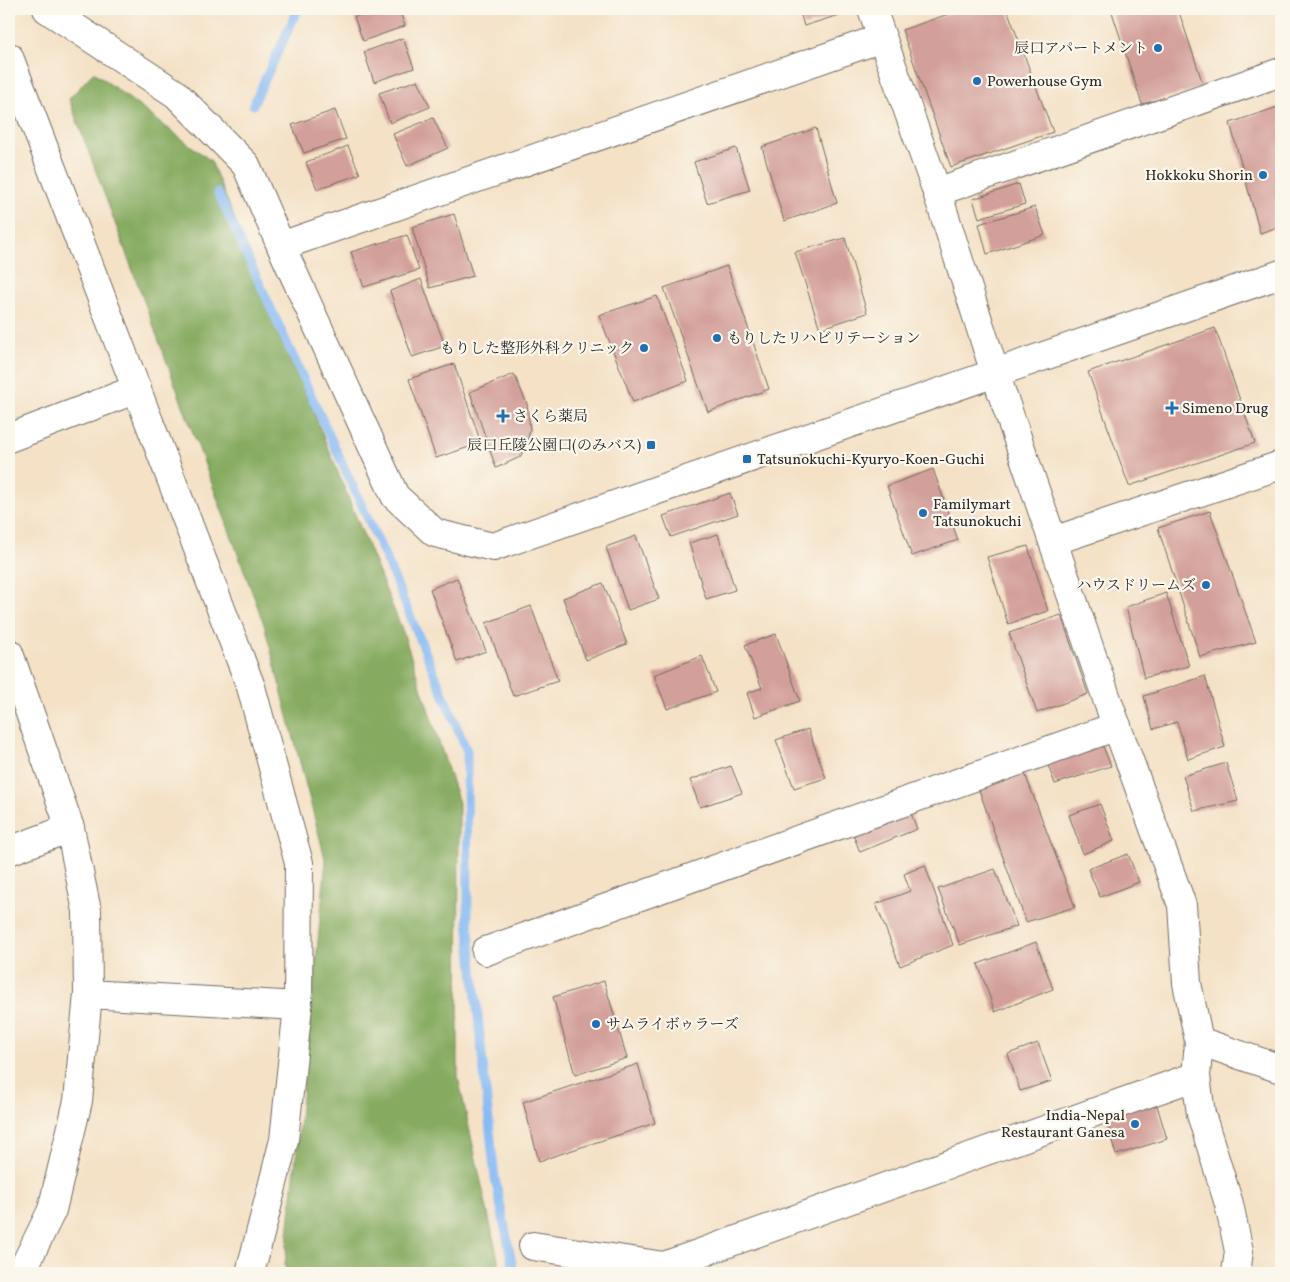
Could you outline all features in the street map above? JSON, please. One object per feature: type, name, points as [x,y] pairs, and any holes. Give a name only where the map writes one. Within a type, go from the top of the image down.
[{"type":"street","points":[[47,9],[176,94],[246,165],[395,496],[434,533],[493,547],[1281,274]]},
{"type":"street","points":[[872,9],[937,192],[995,373],[1116,726],[1182,905],[1187,983],[1199,1041],[1196,1076],[1201,1114],[1229,1204],[1239,1251],[1236,1273]]},
{"type":"street","points":[[281,246],[882,38]]},
{"type":"street","points":[[9,58],[138,389],[251,687],[299,863],[298,1006],[284,1140],[250,1273]]},
{"type":"street","points":[[937,192],[1281,72]]},
{"type":"street","points":[[9,438],[138,389]]},
{"type":"street","points":[[1053,540],[1281,465]]},
{"type":"street","points":[[9,653],[70,828],[87,911],[88,994],[78,1101],[52,1210],[21,1273]]},
{"type":"street","points":[[486,951],[1116,726]]},
{"type":"street","points":[[9,851],[70,828]]},
{"type":"street","points":[[88,994],[298,1006]]},
{"type":"street","points":[[1199,1041],[1281,1069]]},
{"type":"street","points":[[533,1246],[664,1266],[1196,1076]]},
{"type":"green space","points":[[94,72],[211,161],[403,632],[459,803],[458,1077],[501,1273],[286,1273],[285,1265],[326,862],[264,624],[69,99]]},
{"type":"building","points":[[375,9],[399,9],[405,26],[363,41],[354,17]]},
{"type":"building","points":[[799,9],[858,9],[804,26]]},
{"type":"building","name":"Powerhouse Gym","points":[[963,9],[1007,9],[1053,132],[951,167],[902,30]]},
{"type":"building","name":"辰口アパートメント","points":[[1111,9],[1178,9],[1204,87],[1142,104]]},
{"type":"building","points":[[403,38],[414,68],[374,82],[364,52]]},
{"type":"building","points":[[418,80],[430,107],[390,123],[379,93]]},
{"type":"building","name":"Hokkoku Shorin","points":[[1281,106],[1281,226],[1260,233],[1230,123]]},
{"type":"building","points":[[335,110],[346,139],[304,153],[292,125]]},
{"type":"building","points":[[433,118],[448,148],[407,166],[393,134]]},
{"type":"building","points":[[816,128],[837,203],[784,221],[762,147]]},
{"type":"building","points":[[348,146],[360,174],[317,189],[306,162]]},
{"type":"building","points":[[736,148],[750,190],[707,203],[694,162]]},
{"type":"building","points":[[1019,184],[1025,204],[979,218],[973,199]]},
{"type":"building","points":[[1035,207],[1045,235],[987,254],[979,224]]},
{"type":"building","points":[[454,214],[473,276],[430,288],[412,227]]},
{"type":"building","points":[[407,235],[419,270],[364,287],[351,252]]},
{"type":"building","points":[[845,238],[867,313],[820,329],[795,252]]},
{"type":"building","name":"もりしたリハビリテーション","points":[[727,266],[769,389],[708,412],[664,288]]},
{"type":"building","points":[[421,279],[445,346],[412,357],[390,291]]},
{"type":"building","name":"もりした整形外科クリニック","points":[[657,296],[688,381],[633,402],[599,315]]},
{"type":"building","name":"Simeno Drug","points":[[1215,328],[1255,443],[1129,486],[1088,372]]},
{"type":"building","points":[[454,364],[481,443],[436,458],[409,379]]},
{"type":"building","name":"さくら薬局","points":[[514,374],[527,404],[530,429],[527,445],[520,457],[496,468],[470,392]]},
{"type":"building","name":"Familymart Tatsunokuchi","points":[[933,469],[958,540],[912,556],[887,486]]},
{"type":"building","points":[[730,493],[738,514],[671,537],[663,516]]},
{"type":"building","name":"ハウスドリームズ","points":[[1210,511],[1256,642],[1200,657],[1158,528]]},
{"type":"building","points":[[718,534],[735,590],[706,599],[689,543]]},
{"type":"building","points":[[636,536],[659,599],[628,610],[606,547]]},
{"type":"building","points":[[1028,546],[1048,611],[1008,624],[987,557]]},
{"type":"building","points":[[457,578],[486,651],[457,662],[430,589]]},
{"type":"building","points":[[603,583],[627,644],[586,660],[563,598]]},
{"type":"building","points":[[1166,593],[1189,666],[1144,678],[1126,607]]},
{"type":"building","points":[[531,606],[558,681],[513,696],[486,623]]},
{"type":"building","points":[[1061,615],[1088,694],[1037,713],[1009,633]]},
{"type":"building","points":[[776,634],[800,701],[755,717],[747,693],[762,688],[745,645]]},
{"type":"building","points":[[702,656],[716,692],[667,709],[654,675]]},
{"type":"building","points":[[1205,676],[1225,747],[1188,759],[1177,722],[1153,729],[1144,696]]},
{"type":"building","points":[[808,729],[826,778],[794,788],[776,740]]},
{"type":"building","points":[[1099,737],[1111,766],[1055,784],[1045,757]]},
{"type":"building","points":[[1226,763],[1238,801],[1194,811],[1183,776]]},
{"type":"building","points":[[731,766],[742,793],[700,807],[690,780]]},
{"type":"building","points":[[1024,771],[1075,907],[1026,922],[978,787]]},
{"type":"building","points":[[1100,804],[1114,841],[1083,854],[1069,815]]},
{"type":"building","points":[[909,808],[917,829],[860,852],[851,829]]},
{"type":"building","points":[[1128,854],[1139,882],[1100,897],[1088,869]]},
{"type":"building","points":[[925,865],[953,945],[900,966],[876,904],[910,891],[904,874]]},
{"type":"building","points":[[995,869],[1017,926],[960,945],[938,889]]},
{"type":"building","points":[[1036,942],[1053,989],[995,1012],[978,964]]},
{"type":"building","points":[[604,981],[627,1058],[575,1075],[553,997]]},
{"type":"building","points":[[1038,1043],[1052,1081],[1020,1091],[1008,1054]]},
{"type":"building","points":[[638,1064],[655,1123],[539,1161],[523,1102]]},
{"type":"building","name":"India-Nepal Restaurant Ganesa","points":[[1153,1092],[1167,1139],[1116,1155],[1103,1109]]},
{"type":"waterway","points":[[253,105],[298,9]]},
{"type":"waterway","points":[[218,193],[385,556],[467,751],[468,921],[495,1178],[514,1273]]},
{"type":"place","name":"辰口アパートメント","points":[[1158,48]]},
{"type":"place","name":"Powerhouse Gym","points":[[977,81]]},
{"type":"place","name":"Hokkoku Shorin","points":[[1263,175]]},
{"type":"place","name":"もりしたリハビリテーション","points":[[717,338]]},
{"type":"place","name":"もりした整形外科クリニック","points":[[644,348]]},
{"type":"place","name":"Simeno Drug","points":[[1172,408]]},
{"type":"place","name":"さくら薬局","points":[[503,416]]},
{"type":"place","name":"辰口丘陵公園口(のみバス)","points":[[651,445]]},
{"type":"place","name":"Tatsunokuchi-Kyuryo-Koen-Guchi","points":[[747,459]]},
{"type":"place","name":"Familymart Tatsunokuchi","points":[[923,513]]},
{"type":"place","name":"ハウスドリームズ","points":[[1206,585]]},
{"type":"place","name":"サムライボゥラーズ","points":[[596,1024]]},
{"type":"place","name":"India-Nepal Restaurant Ganesa","points":[[1135,1124]]}]
